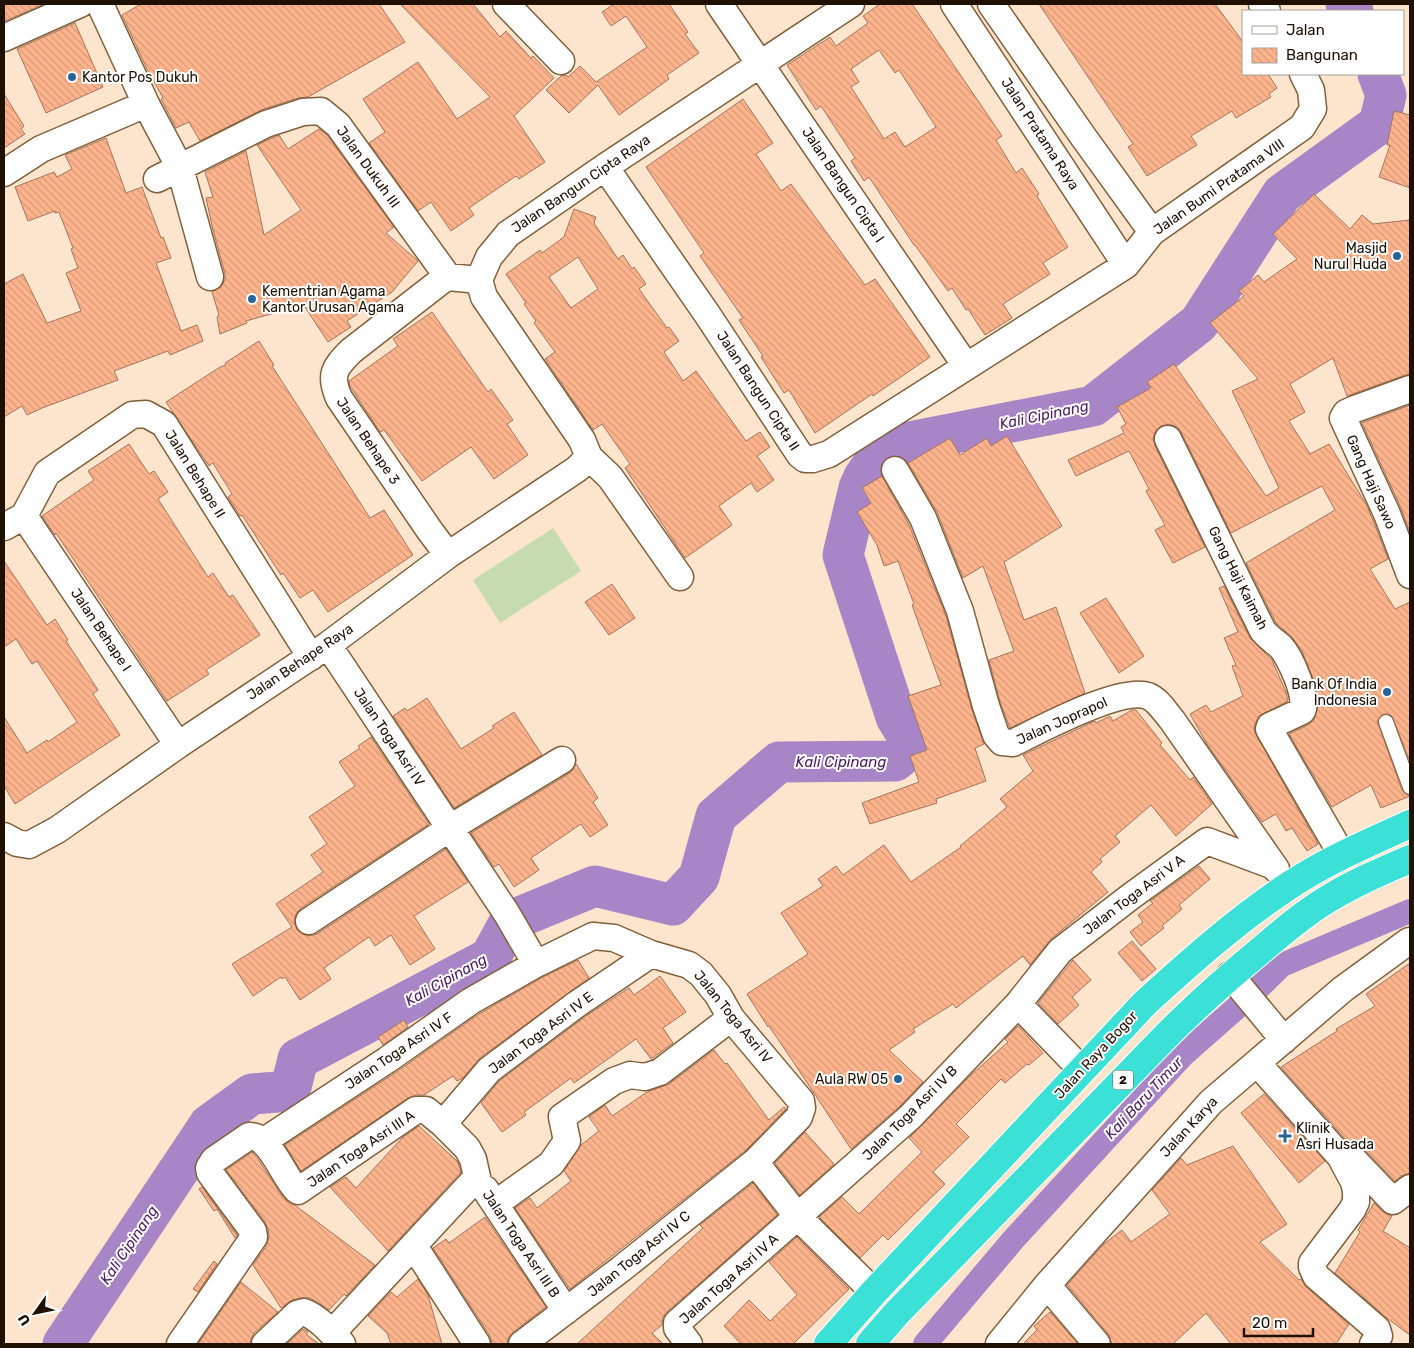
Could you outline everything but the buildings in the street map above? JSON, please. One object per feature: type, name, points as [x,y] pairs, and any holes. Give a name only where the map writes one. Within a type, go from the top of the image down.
[{"type":"highway","name":"Jalan Raya Bogor","points":[[828,1344],[874,1292],[1144,1003],[1177,973],[1257,908],[1282,876],[1342,855],[1410,824]]},
{"type":"highway","name":"2","points":[[870,1344],[896,1314],[1175,1027],[1234,979],[1300,917],[1327,899],[1376,873],[1410,859]]},
{"type":"street","points":[[506,4],[561,61]]},
{"type":"street","name":"Jalan Bangun Cipta I","points":[[719,4],[966,366]]},
{"type":"street","name":"Jalan Bangun Cipta Raya","points":[[479,280],[489,257],[508,234],[851,4]]},
{"type":"street","name":"Jalan Pratama Raya","points":[[954,4],[1126,265]]},
{"type":"street","points":[[991,4],[1152,232]]},
{"type":"street","points":[[4,38],[99,5],[146,104],[180,168],[210,277]]},
{"type":"street","name":"Jalan Bumi Pratama VIII","points":[[966,366],[1126,265],[1152,232],[1302,127],[1313,109],[1311,90],[1304,75]]},
{"type":"street","points":[[4,173],[41,149],[146,104]]},
{"type":"street","name":"Jalan Dukuh III","points":[[157,179],[266,124],[303,112],[321,111],[338,125],[448,278]]},
{"type":"street","name":"Jalan Bangun Cipta II","points":[[605,168],[707,314],[800,455],[805,459],[813,459],[829,454],[966,366]]},
{"type":"street","points":[[448,278],[479,280],[484,297],[582,440],[589,458],[610,477],[680,577]]},
{"type":"street","name":"Jalan Behape 3","points":[[448,278],[350,351],[341,361],[333,375],[334,386],[339,398],[448,555]]},
{"type":"street","name":"Gang Haji Sawo","points":[[1410,390],[1355,409],[1344,416],[1345,425],[1387,514],[1410,575]]},
{"type":"street","name":"Jalan Behape II","points":[[14,522],[47,472],[132,415],[146,414],[164,424],[319,651]]},
{"type":"street","name":"Gang Haji Kaimah","points":[[1168,439],[1263,631],[1289,657],[1302,692],[1304,708],[1302,711],[1270,726],[1269,729],[1342,855]]},
{"type":"street","name":"Jalan Behape Raya","points":[[4,836],[17,843],[29,845],[57,830],[178,744],[319,651],[448,555],[577,470],[589,458]]},
{"type":"street","name":"Jalan Joprapol","points":[[895,470],[922,518],[960,610],[986,706],[999,740],[1008,744],[1012,743],[1120,696],[1133,694],[1152,698],[1177,728],[1282,876]]},
{"type":"street","name":"Jalan Behape I","points":[[14,522],[178,744]]},
{"type":"street","name":"Jalan Toga Asri IV","points":[[319,651],[450,828],[512,923],[536,964],[592,936],[614,938],[651,954],[683,962],[696,970],[718,995],[731,1018],[801,1100],[802,1108],[799,1117],[755,1162]]},
{"type":"street","points":[[309,921],[450,828],[562,760]]},
{"type":"street","name":"Jalan Toga Asri V A","points":[[1018,1004],[1060,951],[1204,842],[1211,842],[1282,876]]},
{"type":"street","name":"Jalan Karya","points":[[999,1344],[1047,1285],[1211,1102],[1258,1064],[1343,989],[1409,941]]},
{"type":"street","name":"Jalan Toga Asri IV E","points":[[443,1124],[489,1070],[576,1004],[651,954]]},
{"type":"street","name":"Jalan Toga Asri IV F","points":[[264,1141],[387,1060],[471,1001],[536,964]]},
{"type":"street","points":[[1234,979],[1284,1040]]},
{"type":"street","points":[[1018,1004],[1082,1070]]},
{"type":"street","name":"Jalan Toga Asri IV B","points":[[798,1216],[910,1118],[1018,1004]]},
{"type":"street","points":[[495,1204],[551,1164],[568,1142],[562,1117],[614,1081],[630,1075],[644,1077],[660,1072],[731,1018]]},
{"type":"street","points":[[1258,1064],[1340,1156],[1352,1176],[1356,1191],[1356,1202],[1312,1263],[1312,1267],[1316,1276],[1378,1329],[1380,1336],[1373,1344]]},
{"type":"street","name":"Jalan Toga Asri III A","points":[[264,1141],[298,1191],[416,1110],[426,1110],[443,1124],[471,1154],[476,1177]]},
{"type":"street","points":[[180,1344],[254,1237],[253,1231],[210,1173],[209,1168],[214,1160],[249,1136],[264,1141]]},
{"type":"street","points":[[1326,1140],[1335,1140],[1392,1201],[1410,1188]]},
{"type":"street","points":[[755,1162],[798,1216],[874,1292]]},
{"type":"street","name":"Jalan Toga Asri IV C","points":[[522,1344],[755,1162]]},
{"type":"street","points":[[265,1344],[297,1314],[304,1312],[317,1320],[337,1339],[414,1246],[476,1177]]},
{"type":"street","name":"Jalan Toga Asri III B","points":[[476,1177],[566,1311]]},
{"type":"street","name":"Jalan Toga Asri IV A","points":[[689,1344],[677,1328],[678,1323],[798,1216]]},
{"type":"street","points":[[414,1246],[476,1344]]},
{"type":"street","points":[[1047,1285],[1096,1344]]},
{"type":"lane","points":[[1386,722],[1410,787]]},
{"type":"green space","points":[[553,528],[581,571],[500,623],[473,580]]},
{"type":"waterway","name":"Kali Cipinang","points":[[1346,4],[1352,10]]},
{"type":"waterway","name":"Kali Cipinang","points":[[63,1344],[209,1125],[252,1094],[290,1091],[298,1059],[490,958],[510,921],[595,886],[673,905],[699,877],[716,816],[779,762],[895,761],[907,751],[907,735],[896,717],[843,555],[859,488],[864,477],[879,456],[904,443],[1093,406],[1199,323],[1282,194],[1379,124],[1386,95],[1378,75]]},
{"type":"waterway","name":"Kali Baru Timur","points":[[925,1344],[1013,1240],[1183,1055],[1282,965],[1410,911]]},
{"type":"place","name":"Kantor Pos Dukuh","points":[[72,77]]},
{"type":"place","name":"Masjid Nurul Huda","points":[[1397,256]]},
{"type":"place","name":"Kementrian Agama Kantor Urusan Agama","points":[[252,299]]},
{"type":"place","name":"Bank Of India Indonesia","points":[[1387,692]]},
{"type":"place","name":"Aula RW 05","points":[[898,1079]]},
{"type":"place","name":"Klinik Asri Husada","points":[[1285,1136]]}]
